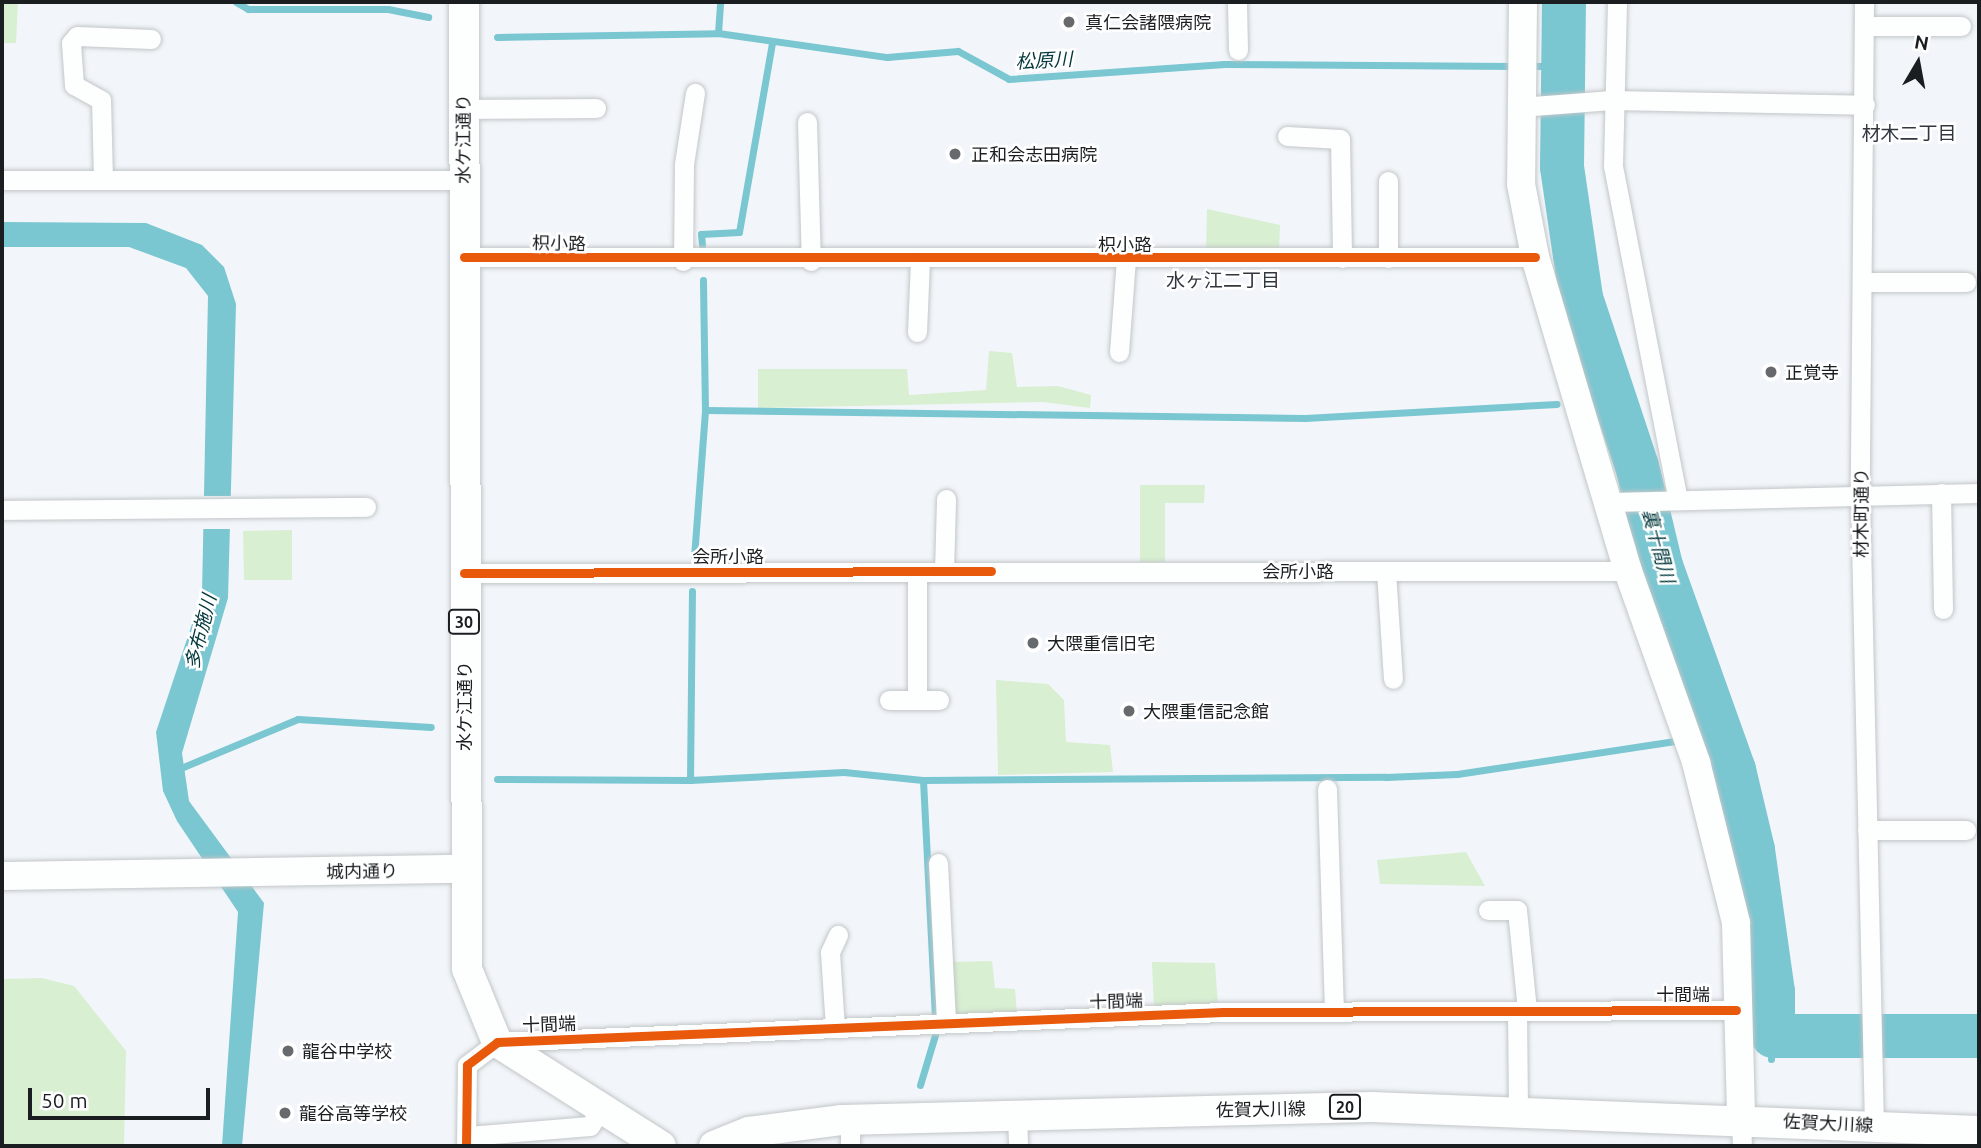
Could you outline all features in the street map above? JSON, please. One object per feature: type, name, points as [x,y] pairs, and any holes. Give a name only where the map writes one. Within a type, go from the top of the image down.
[{"type":"main road","name":"水ケ江通り","points":[[464,2],[464,869],[467,969],[497,1042]]},
{"type":"main road","points":[[497,1042],[600,1110],[661,1146]]},
{"type":"main road","name":"佐賀大川線","points":[[715,1146],[748,1132],[850,1133],[1017,1114],[1518,1105],[1741,1132],[1874,1126],[1979,1131]]},
{"type":"street","points":[[1237,2],[1238,50]]},
{"type":"street","points":[[1523,2],[1519,66],[1526,106],[1521,184],[1535,257],[1613,502],[1628,571],[1686,738],[1736,923],[1741,1132]]},
{"type":"street","points":[[1617,2],[1607,100],[1613,166],[1673,496]]},
{"type":"street","name":"材木町通り","points":[[1864,2],[1860,495],[1867,830],[1877,1062],[1874,1126]]},
{"type":"street","points":[[1864,26],[1961,26]]},
{"type":"street","points":[[103,180],[102,100],[74,85],[71,43],[77,36],[152,38]]},
{"type":"street","points":[[683,261],[684,163],[695,93]]},
{"type":"street","points":[[1526,106],[1607,100],[1865,105]]},
{"type":"street","points":[[463,109],[596,108]]},
{"type":"street","points":[[807,122],[811,261]]},
{"type":"street","points":[[1287,136],[1340,139],[1342,258]]},
{"type":"street","points":[[2,180],[463,180]]},
{"type":"street","points":[[1388,181],[1388,258]]},
{"type":"street","name":"枳小路","points":[[464,257],[683,261],[1535,257]]},
{"type":"street","points":[[1119,352],[1126,260]]},
{"type":"street","points":[[917,332],[920,261]]},
{"type":"street","points":[[1863,282],[1966,282]]},
{"type":"street","points":[[1941,493],[1943,609]]},
{"type":"street","points":[[1613,502],[1673,496],[1979,493]]},
{"type":"street","points":[[944,572],[946,499]]},
{"type":"street","points":[[2,510],[366,507]]},
{"type":"street","points":[[1386,571],[1393,680]]},
{"type":"street","name":"会所小路","points":[[464,572],[1628,571]]},
{"type":"street","points":[[917,572],[917,700]]},
{"type":"street","points":[[889,700],[939,700]]},
{"type":"street","points":[[1327,789],[1334,1011]]},
{"type":"street","points":[[1867,830],[1966,830]]},
{"type":"street","points":[[938,863],[946,1023]]},
{"type":"street","name":"城内通り","points":[[2,876],[464,869]]},
{"type":"street","points":[[1488,910],[1517,910],[1522,1010],[1518,1105]]},
{"type":"street","points":[[835,1028],[830,952],[838,935]]},
{"type":"street","name":"十間端","points":[[497,1042],[946,1023],[1334,1011],[1736,1010]]},
{"type":"street","points":[[497,1042],[467,1065],[467,1141],[590,1126],[600,1110]]},
{"type":"street","points":[[1017,1114],[1018,1146]]},
{"type":"green space","points":[[2,2],[18,2],[16,43],[2,43]]},
{"type":"green space","points":[[1207,209],[1280,225],[1279,249],[1206,249]]},
{"type":"green space","points":[[989,351],[1012,353],[1017,387],[1058,386],[1091,395],[1090,408],[1043,402],[758,408],[758,369],[907,369],[909,395],[986,390]]},
{"type":"green space","points":[[1140,485],[1205,485],[1204,503],[1165,503],[1165,562],[1140,562]]},
{"type":"green space","points":[[292,530],[292,580],[244,580],[243,531]]},
{"type":"green space","points":[[996,680],[1048,684],[1064,700],[1066,742],[1110,745],[1113,772],[998,775]]},
{"type":"green space","points":[[1466,852],[1485,886],[1380,884],[1377,860]]},
{"type":"green space","points":[[992,961],[995,988],[1015,989],[1017,1014],[952,1018],[949,962]]},
{"type":"green space","points":[[1152,962],[1215,963],[1218,1006],[1154,1009]]},
{"type":"green space","points":[[42,978],[74,986],[126,1051],[124,1146],[2,1146],[2,979]]},
{"type":"water","name":"多布施川","points":[[2,222],[146,223],[202,245],[224,267],[236,304],[228,598],[182,753],[189,801],[264,903],[242,1146],[222,1146],[238,912],[177,821],[163,791],[156,732],[202,594],[208,296],[186,268],[129,247],[2,247]]},
{"type":"pier","points":[[201,496],[234,496],[233,529],[201,529]]},
{"type":"waterway","name":"松原川","points":[[236,2],[248,9],[388,9],[428,17]]},
{"type":"waterway","points":[[718,33],[720,2]]},
{"type":"waterway","name":"裏十間川","points":[[1564,2],[1562,167],[1581,298],[1637,466],[1661,566],[1734,770],[1753,850],[1773,992],[1773,1036],[1979,1036]]},
{"type":"waterway","name":"松原川","points":[[497,37],[718,33],[887,57],[958,51],[1009,79],[1224,64],[1515,66]]},
{"type":"waterway","points":[[702,245],[701,234],[739,232],[772,42]]},
{"type":"waterway","name":"松原川","points":[[1527,66],[1560,66]]},
{"type":"waterway","points":[[694,557],[705,410],[703,280]]},
{"type":"waterway","points":[[705,410],[1305,418],[1557,404]]},
{"type":"waterway","points":[[690,780],[692,591]]},
{"type":"waterway","points":[[176,770],[298,719],[431,727]]},
{"type":"waterway","points":[[1692,737],[1717,729]]},
{"type":"waterway","points":[[497,779],[690,780],[844,772],[923,780],[1386,777],[1457,774],[1681,740]]},
{"type":"waterway","points":[[923,780],[935,1016]]},
{"type":"waterway","points":[[920,1085],[935,1035]]},
{"type":"waterway","points":[[1771,1059],[1773,1036]]},
{"type":"cycle path","points":[[464,257],[1535,257]]},
{"type":"cycle path","points":[[464,573],[991,571]]},
{"type":"cycle path","points":[[466,1146],[467,1065],[497,1042],[1223,1012],[1736,1010]]},
{"type":"place","name":"真仁会諸隈病院","points":[[1069,22]]},
{"type":"place","name":"正和会志田病院","points":[[955,154]]},
{"type":"place","name":"正覚寺","points":[[1771,372]]},
{"type":"place","name":"大隈重信旧宅","points":[[1033,643]]},
{"type":"place","name":"大隈重信記念館","points":[[1129,711]]},
{"type":"place","name":"龍谷中学校","points":[[288,1051]]},
{"type":"place","name":"龍谷高等学校","points":[[285,1113]]},
{"type":"district","name":"材木二丁目","points":[[1909,134]]},
{"type":"district","name":"水ヶ江二丁目","points":[[1223,281]]}]
